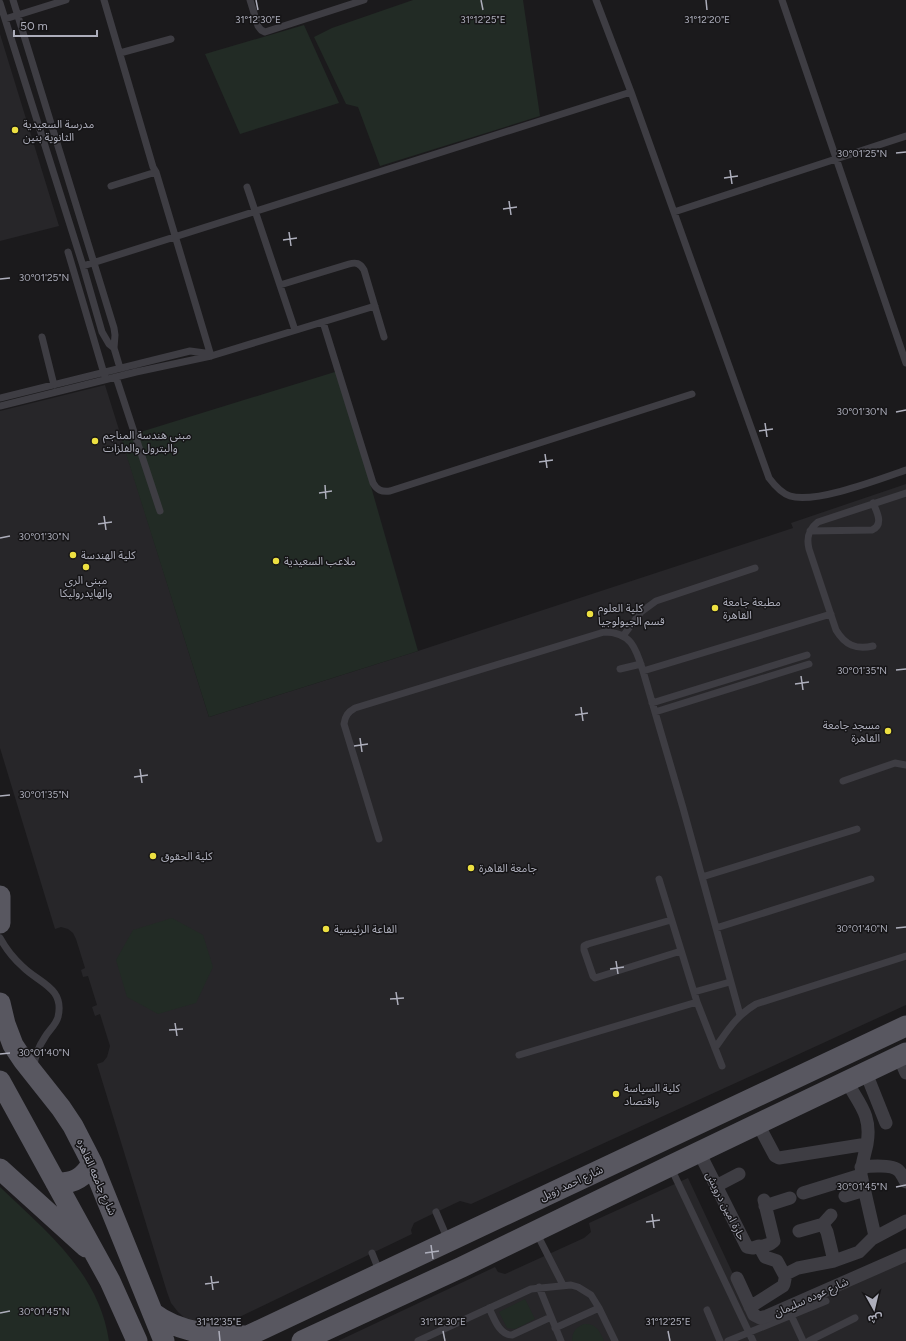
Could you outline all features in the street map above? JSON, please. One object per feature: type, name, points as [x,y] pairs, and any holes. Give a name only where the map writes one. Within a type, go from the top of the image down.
[{"type":"main road","points":[[0,896],[0,924]]},
{"type":"main road","name":"شارع جامعه القاهره","points":[[0,1004],[5,1024],[13,1045],[61,1108],[92,1163],[164,1341]]},
{"type":"main road","name":"شارع احمد زويل","points":[[242,1338],[906,1026]]},
{"type":"main road","points":[[302,1341],[462,1267],[866,1072],[904,1061]]},
{"type":"main road","points":[[0,1081],[98,1258],[125,1311],[137,1341]]},
{"type":"main road","points":[[56,1183],[71,1182],[78,1179],[89,1169],[92,1163]]},
{"type":"main road","points":[[4,1178],[98,1258]]},
{"type":"main road","points":[[153,1313],[163,1321],[196,1331],[242,1338]]},
{"type":"main road","points":[[285,1318],[288,1332],[294,1341]]},
{"type":"street","points":[[866,1072],[886,1123]]},
{"type":"street","points":[[847,1082],[868,1121],[869,1133],[861,1171],[875,1236]]},
{"type":"street","points":[[758,1124],[775,1156],[779,1158],[867,1144]]},
{"type":"street","name":"حارة امين درويش","points":[[699,1152],[747,1247],[760,1247],[774,1241],[765,1203],[790,1198]]},
{"type":"street","points":[[803,1193],[877,1166],[896,1169],[906,1182]]},
{"type":"street","points":[[716,1186],[739,1174]]},
{"type":"street","points":[[845,1196],[865,1190]]},
{"type":"street","points":[[804,1227],[822,1225],[831,1215]]},
{"type":"street","points":[[750,1307],[783,1286],[786,1274],[798,1268],[834,1261],[859,1252],[875,1236],[885,1233],[906,1221]]},
{"type":"street","points":[[822,1225],[827,1232],[834,1261]]},
{"type":"street","name":"حارة امين درويش","points":[[760,1247],[765,1257],[777,1261],[785,1276]]},
{"type":"street","name":"شارع عوده سليمان","points":[[737,1278],[750,1307],[757,1317],[764,1318],[906,1255]]},
{"type":"lane","points":[[13,0],[114,328],[114,348],[120,368]]},
{"type":"lane","points":[[5,19],[66,0]]},
{"type":"lane","points":[[104,0],[211,356]]},
{"type":"lane","points":[[250,0],[258,26],[265,32],[364,0]]},
{"type":"lane","points":[[596,0],[631,92],[769,478],[778,489],[790,496],[804,498],[820,496],[854,487],[906,470]]},
{"type":"lane","points":[[782,0],[835,159],[906,363]]},
{"type":"lane","points":[[0,3],[83,266],[102,332],[109,344],[114,348]]},
{"type":"lane","points":[[120,53],[170,39]]},
{"type":"lane","points":[[83,266],[631,92]]},
{"type":"lane","points":[[674,212],[906,136]]},
{"type":"lane","points":[[111,186],[156,172]]},
{"type":"lane","points":[[247,187],[295,330]]},
{"type":"lane","points":[[68,252],[105,376]]},
{"type":"lane","points":[[280,285],[355,262],[361,264],[384,336]]},
{"type":"lane","points":[[0,398],[54,385],[105,376],[116,377],[211,356],[375,306]]},
{"type":"lane","points":[[323,322],[373,483],[376,489],[382,492],[390,491],[692,394]]},
{"type":"lane","points":[[42,337],[54,385]]},
{"type":"lane","points":[[0,406],[105,376],[120,368],[190,351],[198,351],[211,356]]},
{"type":"lane","points":[[116,377],[160,511]]},
{"type":"lane","points":[[873,646],[864,648],[847,644],[836,630],[809,549],[808,537],[810,531],[818,522],[906,493]]},
{"type":"lane","points":[[810,531],[872,530],[878,526],[879,520],[873,503]]},
{"type":"lane","points":[[623,636],[641,612],[656,601],[755,568]]},
{"type":"lane","points":[[643,671],[831,614]]},
{"type":"lane","points":[[379,839],[344,724],[345,717],[349,711],[604,632],[614,632],[623,636],[631,642],[643,671],[740,1015]]},
{"type":"lane","points":[[652,703],[807,655]]},
{"type":"lane","points":[[620,669],[640,664]]},
{"type":"lane","points":[[655,712],[810,664]]},
{"type":"lane","points":[[843,781],[895,763],[906,765]]},
{"type":"lane","points":[[702,877],[856,829]]},
{"type":"lane","points":[[659,879],[697,1002],[722,1066]]},
{"type":"lane","points":[[716,928],[872,879]]},
{"type":"lane","points":[[671,920],[588,944],[584,946],[584,950],[594,978],[681,951]]},
{"type":"lane","points":[[0,938],[10,954],[23,968],[47,984],[58,1000],[59,1008],[56,1022],[45,1037],[36,1055],[34,1065],[35,1075]]},
{"type":"lane","points":[[716,1048],[729,1028],[740,1015],[756,1004],[906,956]]},
{"type":"lane","points":[[694,992],[730,982]]},
{"type":"lane","points":[[518,1055],[697,1002]]},
{"type":"lane","points":[[670,1166],[754,1341]]},
{"type":"lane","points":[[436,1212],[449,1241]]},
{"type":"lane","points":[[536,1231],[563,1285]]},
{"type":"lane","points":[[372,1253],[380,1273]]},
{"type":"lane","points":[[418,1341],[524,1292],[540,1287],[563,1285],[578,1287],[591,1295],[615,1341]]},
{"type":"lane","points":[[540,1287],[561,1341]]},
{"type":"lane","points":[[728,1341],[826,1301]]},
{"type":"lane","points":[[489,1308],[501,1330],[508,1335],[512,1335],[551,1317]]},
{"type":"lane","points":[[556,1328],[599,1308]]},
{"type":"lane","points":[[707,1310],[720,1341]]},
{"type":"lane","points":[[792,1315],[803,1341]]},
{"type":"lane","points":[[809,1341],[855,1318]]},
{"type":"shaded area","points":[[413,0],[523,0],[540,116],[380,166],[358,107],[346,104],[314,37],[332,28]]},
{"type":"shaded area","points":[[304,25],[339,103],[240,134],[205,54]]},
{"type":"shaded area","name":"مدرسة السعيدية الثانوية بنين","points":[[0,34],[59,226],[0,241]]},
{"type":"shaded area","name":"ملاعب السعيدية","points":[[338,371],[418,651],[209,717],[121,438]]},
{"type":"shaded area","name":"جامعة القاهرة","points":[[105,385],[209,717],[418,651],[793,528],[791,523],[906,484],[906,1005],[471,1204],[460,1201],[414,1223],[411,1230],[412,1234],[229,1322],[219,1325],[187,1320],[171,1303],[167,1292],[97,1064],[103,1062],[107,1057],[110,1046],[100,1014],[95,1016],[92,1007],[97,1005],[88,976],[83,977],[81,970],[85,968],[76,939],[73,933],[68,929],[61,927],[55,929],[0,748],[0,411]]},
{"type":"shaded area","points":[[172,918],[203,935],[213,967],[196,1003],[158,1014],[127,997],[116,960],[133,930]]},
{"type":"shaded area","points":[[688,1178],[756,1323],[906,1260],[906,1341],[338,1341],[495,1267],[498,1272],[505,1274],[584,1238],[591,1232],[589,1223]]},
{"type":"shaded area","points":[[0,1187],[53,1238],[83,1274],[103,1317],[109,1341],[0,1341]]},
{"type":"shaded area","points":[[525,1299],[535,1319],[515,1329],[507,1328],[499,1312]]},
{"type":"shaded area","points":[[584,1324],[595,1326],[604,1341],[572,1341],[575,1330]]},
{"type":"place","name":"مدرسة السعيدية الثانوية بنين","points":[[15,130]]},
{"type":"place","name":"مبنى هندسة المناجم والبترول والفلزات","points":[[95,441]]},
{"type":"place","name":"كلية الهندسة","points":[[73,555]]},
{"type":"place","name":"ملاعب السعيدية","points":[[276,561]]},
{"type":"place","name":"مبنى الرى والهايدروليكا","points":[[86,567]]},
{"type":"place","name":"مطبعة جامعة القاهرة","points":[[715,608]]},
{"type":"place","name":"كلية العلوم قسم الجيولوجيا","points":[[590,614]]},
{"type":"place","name":"مسجد جامعة القاهرة","points":[[888,731]]},
{"type":"place","name":"كلية الحقوق","points":[[153,856]]},
{"type":"place","name":"جامعة القاهرة","points":[[471,868]]},
{"type":"place","name":"القاعة الرئيسية","points":[[326,929]]},
{"type":"place","name":"كلية السياسة واقتصاد","points":[[616,1094]]}]
